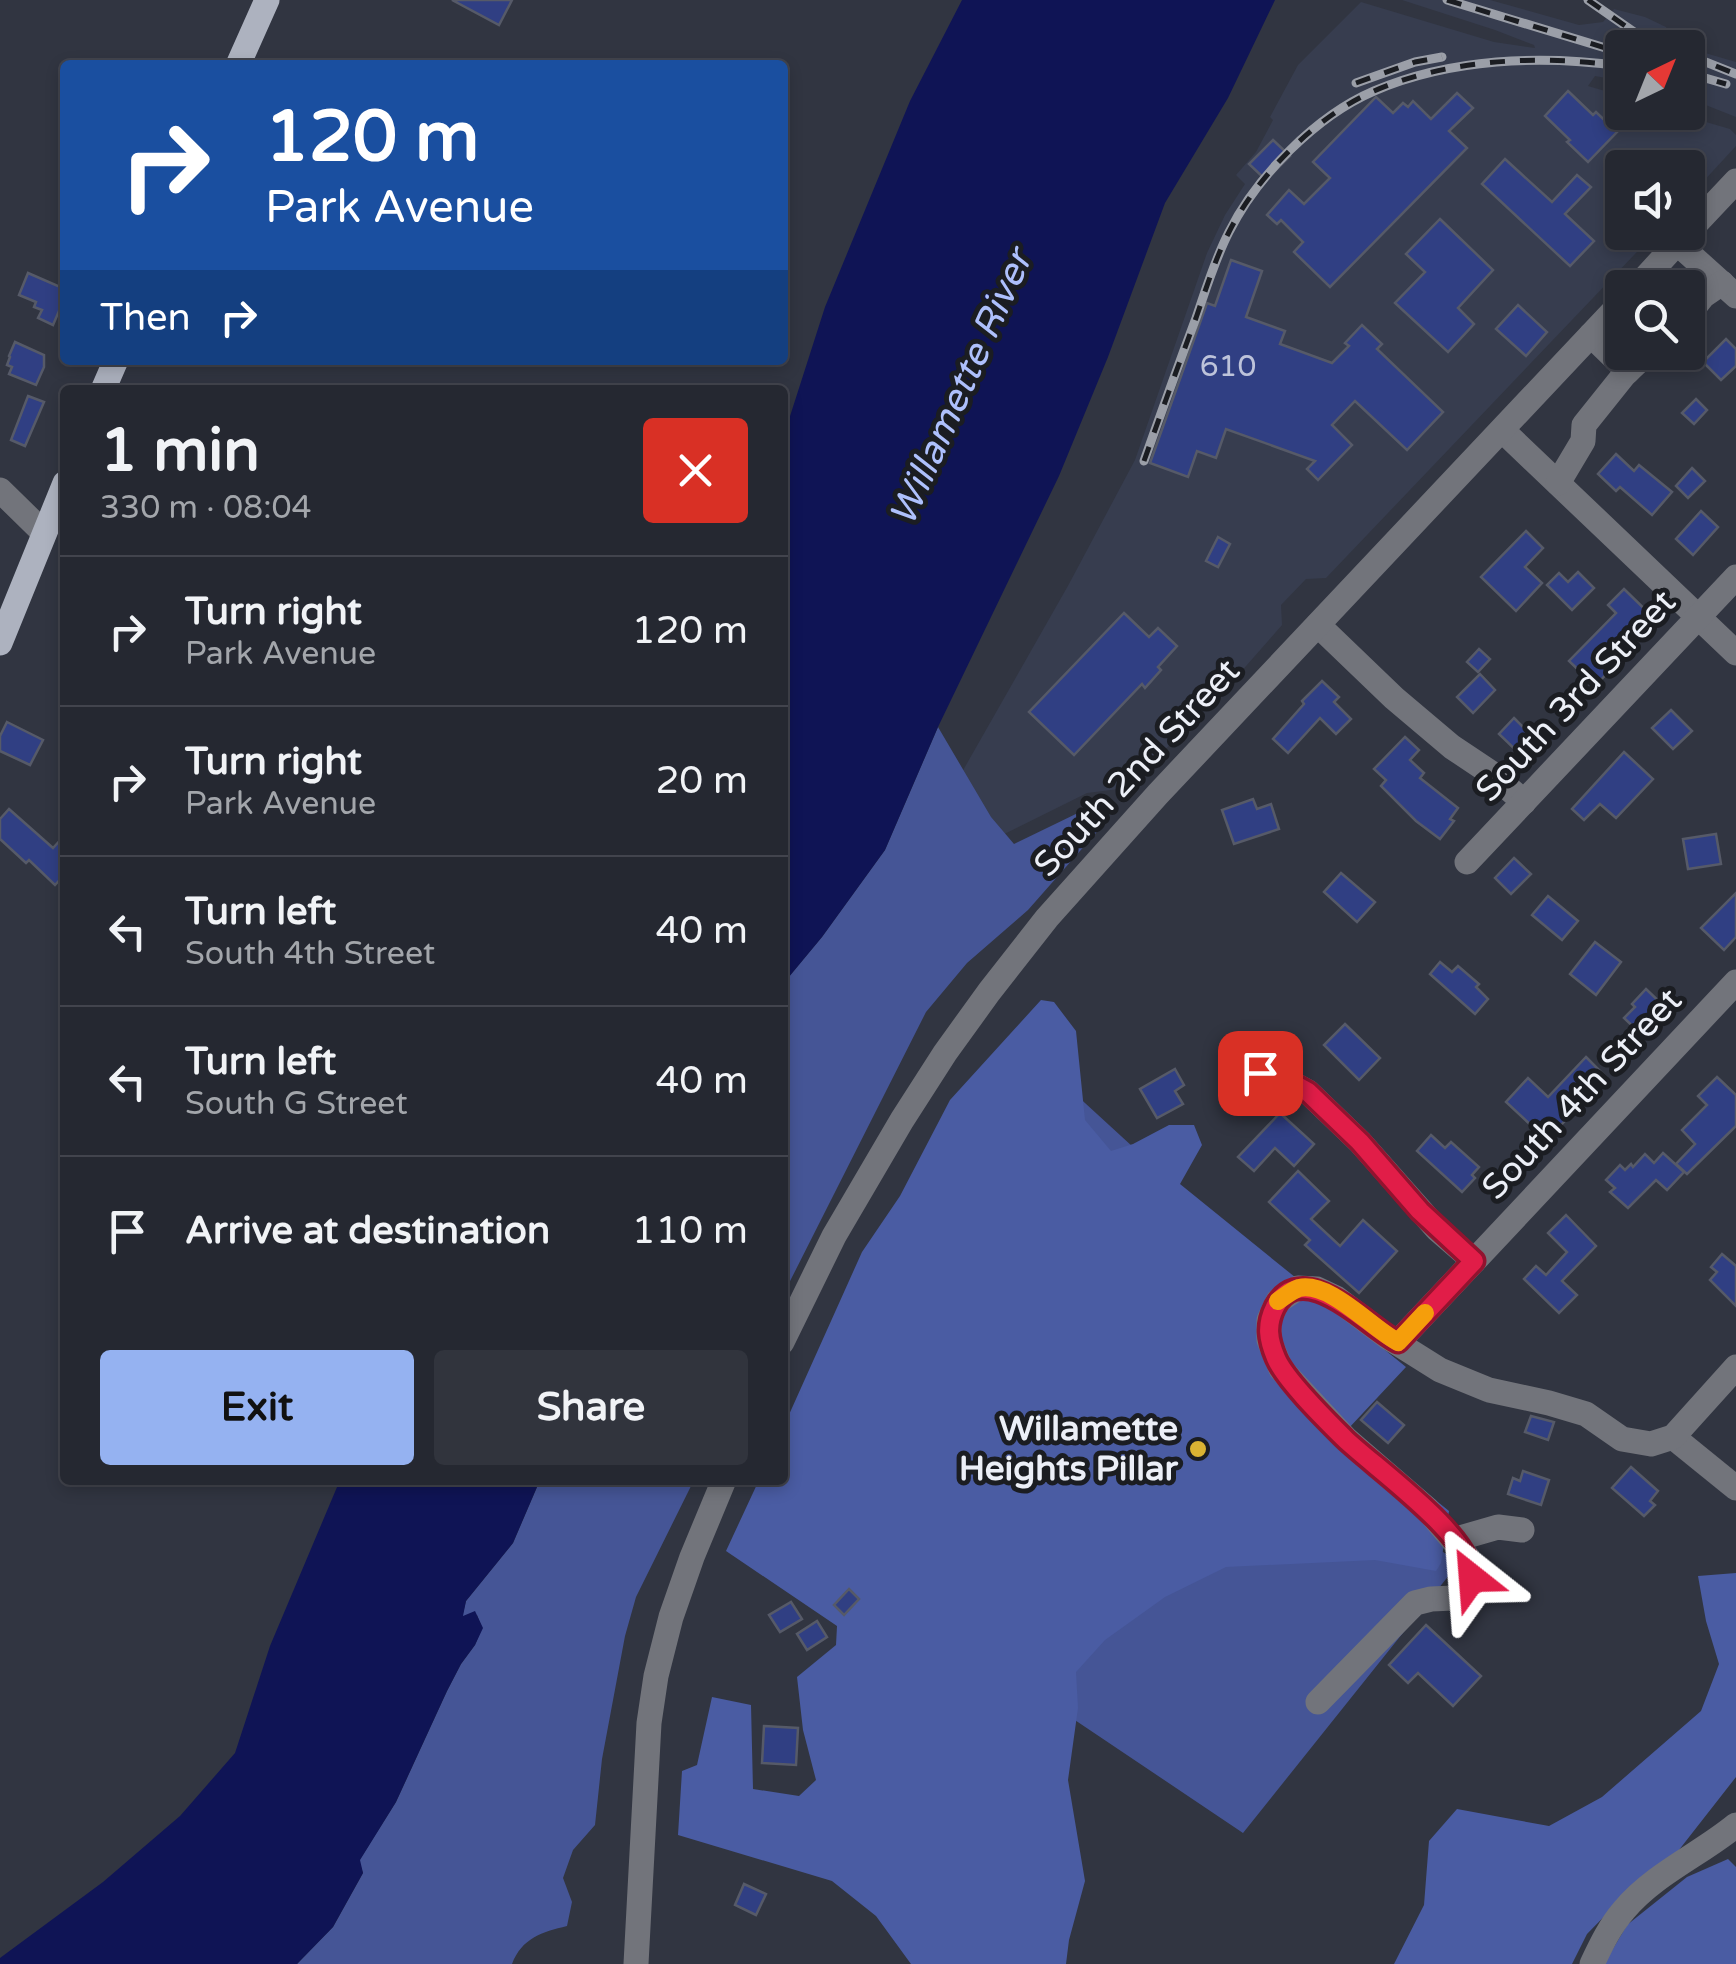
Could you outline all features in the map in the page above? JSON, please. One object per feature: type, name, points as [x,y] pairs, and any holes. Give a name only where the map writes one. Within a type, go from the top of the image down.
[{"type":"main road","points":[[240,60],[267,0]]},
{"type":"main road","points":[[0,643],[60,495]]},
{"type":"street","points":[[1705,214],[1736,182]]},
{"type":"street","points":[[1653,270],[1671,250]]},
{"type":"street","points":[[1696,250],[1729,290]]},
{"type":"street","name":"South 2nd Street","points":[[788,1330],[843,1220],[912,1103],[988,992],[1047,918],[1605,320]]},
{"type":"street","points":[[1558,483],[1584,441],[1584,425],[1628,371],[1591,335]]},
{"type":"street","points":[[1502,430],[1736,653]]},
{"type":"street","points":[[0,490],[44,533]]},
{"type":"street","name":"South 3rd Street","points":[[1467,862],[1736,577]]},
{"type":"street","points":[[1318,625],[1408,710],[1524,802]]},
{"type":"street","name":"South 4th Street","points":[[1398,1342],[1736,982]]},
{"type":"street","points":[[1260,1073],[1286,1080],[1320,1102],[1428,1220],[1474,1261]]},
{"type":"street","points":[[1318,1702],[1415,1603],[1454,1598],[1466,1589],[1473,1568],[1427,1509],[1346,1440],[1281,1370],[1269,1340],[1269,1320],[1278,1301],[1298,1288],[1317,1289],[1440,1370],[1489,1390],[1586,1414],[1622,1438],[1652,1444],[1672,1436],[1736,1367]]},
{"type":"street","points":[[1672,1436],[1736,1488]]},
{"type":"street","points":[[636,1964],[649,1723],[656,1676],[687,1572],[722,1485]]},
{"type":"street","points":[[1454,1540],[1498,1527],[1522,1530]]},
{"type":"street","points":[[1592,1964],[1625,1908],[1736,1824]]},
{"type":"shaded area","points":[[1402,0],[1490,0],[1579,25],[1603,22],[1614,9],[1645,17],[1667,30],[1605,30],[1605,78],[1595,76],[1588,86],[1605,91],[1605,130],[1705,130],[1705,122],[1730,129],[1736,135],[1736,146],[1705,180],[1705,150],[1605,150],[1605,250],[1639,250],[1620,270],[1605,270],[1605,285],[1326,578],[1306,579],[1281,605],[1282,625],[1232,682],[1127,788],[1087,793],[980,846],[945,802],[1135,460],[1207,253],[1245,184],[1236,175],[1256,152],[1298,65],[1361,2],[1494,42],[1535,48],[1495,30]]},
{"type":"shaded area","points":[[1705,53],[1736,62],[1736,117],[1705,105]]},
{"type":"shaded area","points":[[938,727],[991,817],[1014,844],[1082,811],[1102,826],[1028,910],[967,963],[926,1012],[788,1285],[788,978],[885,850]]},
{"type":"shaded area","points":[[1041,1000],[1054,1002],[1076,1031],[1085,1120],[1111,1151],[1169,1125],[1194,1125],[1202,1145],[1180,1184],[1406,1367],[1348,1429],[1449,1511],[1441,1563],[1436,1571],[1375,1560],[1226,1567],[1165,1597],[1105,1640],[1076,1672],[1078,1708],[1068,1780],[1085,1881],[1066,1964],[911,1964],[876,1916],[832,1881],[678,1835],[682,1771],[697,1765],[712,1697],[751,1705],[753,1789],[799,1796],[816,1780],[803,1730],[797,1677],[836,1645],[837,1626],[726,1551],[757,1485],[788,1485],[788,1417],[862,1252],[900,1196],[950,1100]]},
{"type":"shaded area","points":[[1037,1059],[1277,1279],[1386,1506],[1458,1564],[1243,1833],[767,1513],[784,1485],[788,1485],[788,1478]]},
{"type":"shaded area","points":[[538,1485],[692,1485],[636,1597],[602,1759],[595,1825],[573,1850],[563,1878],[572,1902],[567,1926],[534,1938],[521,1948],[512,1964],[297,1964],[333,1927],[363,1873],[359,1861],[396,1802],[447,1691],[482,1628],[477,1615],[462,1617],[466,1601],[513,1543]]},
{"type":"shaded area","points":[[1736,1573],[1736,1777],[1675,1855],[1630,1890],[1587,1934],[1572,1964],[1394,1964],[1424,1905],[1429,1841],[1457,1809],[1549,1826],[1602,1797],[1701,1711],[1719,1664],[1698,1576]]},
{"type":"shaded area","points":[[1728,1859],[1736,1867],[1736,1964],[1604,1964],[1627,1925],[1687,1877]]},
{"type":"water","name":"Willamette River","points":[[962,0],[1275,0],[1228,98],[1165,203],[1059,476],[938,727],[885,850],[788,978],[788,422],[825,307],[910,101]]},
{"type":"water","points":[[338,1485],[538,1485],[513,1543],[466,1601],[463,1616],[475,1611],[483,1628],[447,1691],[396,1802],[360,1860],[363,1873],[333,1927],[297,1964],[0,1964],[0,1958],[103,1882],[180,1816],[235,1753],[270,1646]]},
{"type":"building","points":[[452,0],[512,0],[499,25]]},
{"type":"building","points":[[1568,91],[1593,115],[1596,112],[1605,121],[1605,130],[1617,132],[1588,162],[1545,116]]},
{"type":"building","points":[[1457,93],[1473,108],[1449,131],[1467,148],[1330,287],[1294,252],[1303,242],[1281,220],[1277,224],[1267,215],[1289,190],[1304,204],[1330,178],[1313,162],[1376,97],[1393,113],[1403,103],[1408,107],[1413,101],[1431,119]]},
{"type":"building","points":[[1273,140],[1290,156],[1266,180],[1249,164]]},
{"type":"building","points":[[1505,159],[1552,202],[1577,175],[1591,187],[1565,214],[1594,241],[1570,266],[1482,184]]},
{"type":"building","points":[[1440,219],[1493,270],[1458,308],[1474,324],[1448,352],[1395,303],[1425,272],[1406,254]]},
{"type":"building","points":[[1231,260],[1262,271],[1246,317],[1285,331],[1280,344],[1332,363],[1362,325],[1382,344],[1377,349],[1443,412],[1407,450],[1355,401],[1332,425],[1352,445],[1318,480],[1307,469],[1315,461],[1226,429],[1216,458],[1197,451],[1188,477],[1150,463],[1207,303],[1215,306]]},
{"type":"building","points":[[28,273],[60,287],[60,309],[53,325],[38,318],[42,310],[34,307],[36,302],[19,295]]},
{"type":"building","points":[[1518,305],[1547,332],[1526,356],[1496,329]]},
{"type":"building","points":[[1726,339],[1736,349],[1736,366],[1721,380],[1705,360]]},
{"type":"building","points":[[15,342],[44,355],[44,367],[36,385],[9,374],[12,367],[7,365]]},
{"type":"building","points":[[28,396],[44,402],[25,446],[11,440]]},
{"type":"building","points":[[1696,399],[1707,410],[1694,424],[1682,413]]},
{"type":"building","points":[[1616,454],[1634,471],[1639,465],[1672,492],[1652,515],[1598,474]]},
{"type":"building","points":[[1692,468],[1705,481],[1688,498],[1676,486]]},
{"type":"building","points":[[1701,511],[1718,527],[1693,555],[1676,539]]},
{"type":"building","points":[[1526,531],[1543,548],[1525,567],[1542,583],[1516,611],[1481,577]]},
{"type":"building","points":[[1218,537],[1230,544],[1218,567],[1206,561]]},
{"type":"building","points":[[1578,572],[1594,588],[1572,610],[1547,585],[1559,573],[1568,582]]},
{"type":"building","points":[[1624,589],[1657,621],[1595,686],[1569,661],[1616,613],[1608,605]]},
{"type":"building","points":[[1124,613],[1149,637],[1158,628],[1177,646],[1145,688],[1142,684],[1074,755],[1029,712]]},
{"type":"building","points":[[1479,649],[1490,659],[1478,672],[1467,662]]},
{"type":"building","points":[[1480,674],[1495,690],[1473,713],[1457,697]]},
{"type":"building","points":[[1322,681],[1339,697],[1334,702],[1351,719],[1336,734],[1320,718],[1288,753],[1273,739]]},
{"type":"building","points":[[1671,710],[1692,731],[1673,749],[1652,728]]},
{"type":"building","points":[[1514,718],[1539,743],[1524,758],[1499,734]]},
{"type":"building","points":[[7,722],[43,740],[30,765],[0,751],[0,736]]},
{"type":"building","points":[[1405,737],[1419,750],[1410,760],[1424,773],[1420,778],[1458,808],[1450,819],[1454,821],[1440,839],[1381,786],[1386,780],[1374,769]]},
{"type":"building","points":[[1624,752],[1653,779],[1616,818],[1600,804],[1584,820],[1572,809]]},
{"type":"building","points":[[1253,799],[1257,809],[1271,804],[1279,829],[1234,844],[1222,810]]},
{"type":"building","points":[[9,809],[53,848],[60,840],[60,880],[55,885],[0,839],[0,819]]},
{"type":"building","points":[[1716,834],[1721,864],[1688,869],[1683,839]]},
{"type":"building","points":[[1514,858],[1531,874],[1511,894],[1495,878]]},
{"type":"building","points":[[1341,873],[1375,902],[1357,922],[1324,892]]},
{"type":"building","points":[[1736,893],[1736,937],[1724,950],[1701,928]]},
{"type":"building","points":[[1548,896],[1578,921],[1562,940],[1532,915]]},
{"type":"building","points":[[1595,942],[1621,962],[1596,995],[1570,974]]},
{"type":"building","points":[[1440,962],[1452,972],[1458,966],[1479,984],[1476,987],[1488,999],[1475,1014],[1430,974]]},
{"type":"building","points":[[1646,989],[1668,1010],[1643,1036],[1624,1018]]},
{"type":"building","points":[[1345,1024],[1380,1058],[1359,1080],[1324,1045]]},
{"type":"building","points":[[1586,1057],[1606,1077],[1547,1140],[1506,1102],[1528,1078],[1548,1097]]},
{"type":"building","points":[[1175,1069],[1184,1085],[1175,1091],[1183,1104],[1157,1118],[1140,1089]]},
{"type":"building","points":[[1717,1077],[1736,1095],[1736,1126],[1687,1174],[1676,1164],[1695,1144],[1682,1130],[1707,1105],[1698,1096]]},
{"type":"building","points":[[1280,1113],[1314,1144],[1294,1166],[1275,1148],[1254,1171],[1238,1157]]},
{"type":"building","points":[[1431,1135],[1445,1148],[1451,1142],[1479,1167],[1462,1192],[1417,1151]]},
{"type":"building","points":[[1663,1153],[1684,1172],[1667,1190],[1656,1180],[1628,1208],[1610,1192],[1615,1188],[1606,1180],[1620,1165],[1625,1170],[1631,1164],[1633,1167],[1645,1154],[1654,1163]]},
{"type":"building","points":[[1298,1171],[1329,1201],[1311,1219],[1340,1246],[1363,1220],[1397,1251],[1359,1293],[1305,1245],[1310,1240],[1269,1202]]},
{"type":"building","points":[[1566,1215],[1596,1246],[1562,1281],[1577,1295],[1559,1313],[1524,1279],[1536,1266],[1546,1275],[1567,1252],[1548,1233]]},
{"type":"building","points":[[1722,1254],[1736,1266],[1736,1306],[1710,1280],[1717,1272],[1711,1267]]},
{"type":"building","points":[[1377,1402],[1404,1425],[1388,1443],[1361,1420]]},
{"type":"building","points":[[1531,1416],[1554,1422],[1548,1440],[1525,1432]]},
{"type":"building","points":[[1631,1467],[1658,1491],[1650,1501],[1655,1505],[1644,1516],[1612,1488]]},
{"type":"building","points":[[1523,1471],[1549,1480],[1541,1505],[1508,1494],[1513,1478],[1520,1481]]},
{"type":"building","points":[[849,1589],[859,1599],[844,1615],[834,1605]]},
{"type":"building","points":[[791,1602],[802,1619],[780,1632],[769,1615]]},
{"type":"building","points":[[817,1621],[827,1637],[807,1650],[797,1634]]},
{"type":"building","points":[[1426,1625],[1481,1676],[1453,1706],[1418,1673],[1408,1683],[1389,1665]]},
{"type":"building","points":[[764,1726],[798,1728],[796,1765],[762,1763]]},
{"type":"building","points":[[744,1884],[766,1894],[756,1915],[735,1905]]},
{"type":"railway","points":[[1447,0],[1605,48]]},
{"type":"railway","points":[[1588,0],[1631,30]]},
{"type":"railway","points":[[1356,83],[1415,62],[1442,57]]},
{"type":"railway","points":[[1144,461],[1229,232],[1272,169],[1310,132],[1374,91],[1434,72],[1528,60],[1605,64]]},
{"type":"railway","points":[[1705,62],[1736,74]]},
{"type":"railway","points":[[1705,78],[1726,84]]},
{"type":"slow traffic","points":[[1278,1301],[1298,1288],[1317,1289],[1398,1342],[1425,1313]]},
{"type":"place","name":"Willamette Heights Pillar","points":[[1198,1449]]},
{"type":"route","points":[[1260,1073],[1286,1080],[1308,1092],[1331,1112],[1420,1211],[1474,1261],[1398,1342],[1317,1289],[1298,1288],[1278,1301],[1269,1320],[1269,1340],[1281,1370],[1346,1440],[1427,1509],[1468,1558],[1472,1578]]}]
